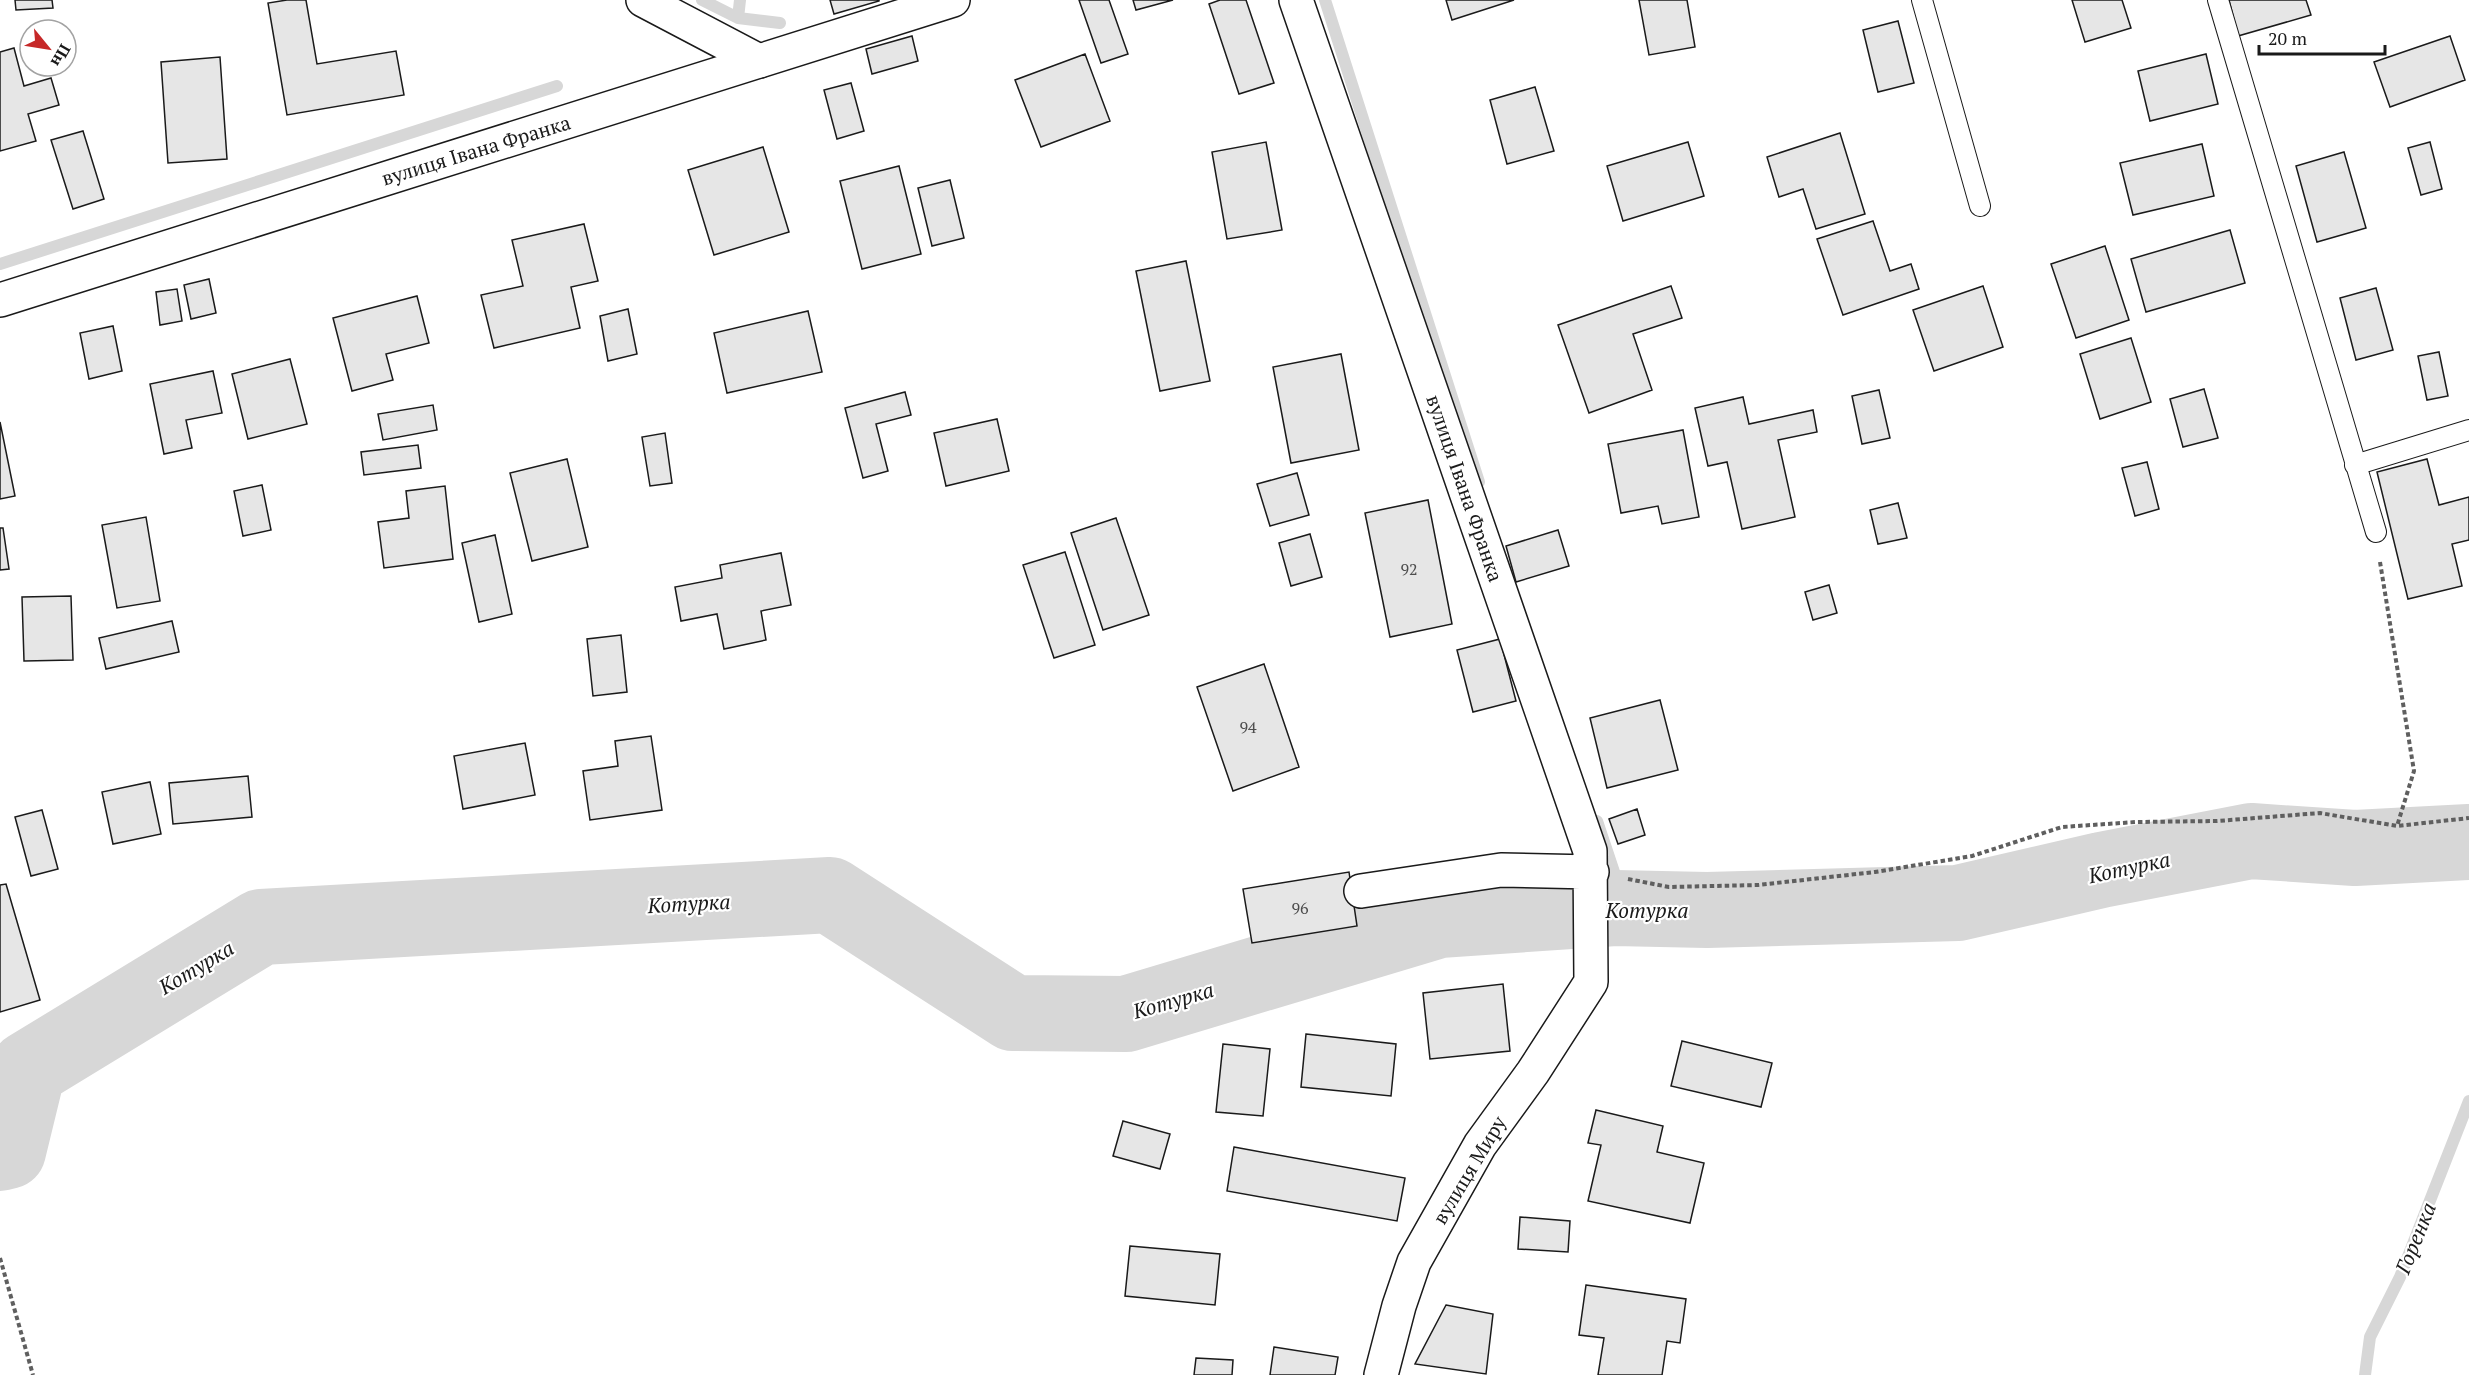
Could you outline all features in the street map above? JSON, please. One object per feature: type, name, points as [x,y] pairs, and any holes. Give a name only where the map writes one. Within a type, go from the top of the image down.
[{"type":"street","points":[[643,0],[759,61]]},
{"type":"street","name":"вулиця Івана Франка","points":[[0,300],[953,0]]},
{"type":"street","name":"вулиця Івана Франка","points":[[1296,0],[1590,852],[1592,872],[1591,982]]},
{"type":"street","points":[[1361,891],[1502,870],[1592,872]]},
{"type":"street","name":"вулиця Миру","points":[[1382,1375],[1399,1306],[1414,1262],[1480,1144],[1533,1072],[1591,982]]},
{"type":"lane","points":[[1922,0],[1980,206]]},
{"type":"lane","points":[[2218,0],[2376,532]]},
{"type":"lane","points":[[2355,465],[2469,430]]},
{"type":"path","points":[[2376,532],[2414,771],[2397,826]]},
{"type":"path","points":[[1592,872],[1669,887],[1758,885],[1875,872],[1972,856],[2062,827],[2136,822],[2217,822],[2320,813],[2397,826],[2469,818]]},
{"type":"path","points":[[0,1258],[33,1375]]},
{"type":"building","points":[[15,0],[52,0],[53,8],[16,10]]},
{"type":"building","points":[[306,0],[317,64],[396,51],[404,95],[287,115],[268,3]]},
{"type":"building","points":[[830,0],[879,0],[879,1],[834,14]]},
{"type":"building","points":[[1079,0],[1109,0],[1128,54],[1101,63]]},
{"type":"building","points":[[1133,0],[1173,0],[1136,10]]},
{"type":"building","points":[[1220,0],[1246,0],[1274,83],[1239,94],[1209,4]]},
{"type":"building","points":[[1446,0],[1514,0],[1452,20]]},
{"type":"building","points":[[1639,0],[1687,0],[1695,47],[1649,55]]},
{"type":"building","points":[[2072,0],[2122,0],[2131,28],[2085,42]]},
{"type":"building","points":[[2229,0],[2306,0],[2311,15],[2238,36]]},
{"type":"building","points":[[1898,21],[1914,83],[1878,92],[1863,30]]},
{"type":"building","points":[[912,36],[918,61],[872,74],[866,49]]},
{"type":"building","points":[[2450,36],[2465,80],[2390,107],[2374,62]]},
{"type":"building","points":[[14,48],[18,63],[18,78],[22,78],[24,86],[51,78],[59,105],[28,114],[36,141],[0,151],[0,52]]},
{"type":"building","points":[[1085,54],[1110,121],[1041,147],[1015,80]]},
{"type":"building","points":[[2206,54],[2218,104],[2150,121],[2138,71]]},
{"type":"building","points":[[220,57],[227,159],[168,163],[161,62]]},
{"type":"building","points":[[851,83],[864,131],[837,139],[824,90]]},
{"type":"building","points":[[1535,87],[1554,151],[1507,164],[1490,100]]},
{"type":"building","points":[[83,131],[104,199],[73,209],[51,140]]},
{"type":"building","points":[[1840,133],[1865,214],[1816,229],[1803,189],[1779,197],[1767,157]]},
{"type":"building","points":[[1266,142],[1282,230],[1227,239],[1212,152]]},
{"type":"building","points":[[1688,142],[1704,196],[1623,221],[1607,166]]},
{"type":"building","points":[[2430,142],[2442,189],[2421,195],[2408,148]]},
{"type":"building","points":[[2202,144],[2214,196],[2133,215],[2120,163]]},
{"type":"building","points":[[763,147],[789,232],[714,255],[688,170]]},
{"type":"building","points":[[2344,152],[2366,228],[2317,242],[2296,166]]},
{"type":"building","points":[[899,166],[921,254],[862,269],[840,181]]},
{"type":"building","points":[[950,180],[964,238],[932,246],[918,188]]},
{"type":"building","points":[[1873,221],[1890,271],[1911,264],[1919,289],[1843,315],[1817,239]]},
{"type":"building","points":[[584,224],[598,281],[571,287],[580,328],[494,348],[481,295],[523,286],[512,240]]},
{"type":"building","points":[[2230,230],[2245,283],[2146,312],[2131,259]]},
{"type":"building","points":[[2105,246],[2129,320],[2076,338],[2051,264]]},
{"type":"building","points":[[1186,261],[1210,381],[1160,391],[1136,271]]},
{"type":"building","points":[[209,279],[216,313],[191,319],[184,285]]},
{"type":"building","points":[[1671,286],[1682,318],[1633,334],[1652,390],[1589,413],[1558,325]]},
{"type":"building","points":[[1983,286],[2003,347],[1934,371],[1913,310]]},
{"type":"building","points":[[2376,288],[2393,350],[2356,360],[2340,298]]},
{"type":"building","points":[[177,289],[182,321],[160,325],[156,292]]},
{"type":"building","points":[[417,296],[429,343],[386,354],[393,380],[352,391],[333,318]]},
{"type":"building","points":[[628,309],[637,354],[608,361],[600,316]]},
{"type":"building","points":[[808,311],[822,372],[727,393],[714,333]]},
{"type":"building","points":[[113,326],[122,371],[89,379],[80,333]]},
{"type":"building","points":[[2131,338],[2151,402],[2100,419],[2080,354]]},
{"type":"building","points":[[2439,352],[2448,396],[2427,400],[2418,356]]},
{"type":"building","points":[[1341,354],[1359,450],[1291,463],[1273,367]]},
{"type":"building","points":[[290,359],[307,424],[248,439],[232,374]]},
{"type":"building","points":[[213,371],[222,413],[186,420],[192,448],[164,454],[150,384]]},
{"type":"building","points":[[2204,389],[2218,438],[2183,447],[2170,399]]},
{"type":"building","points":[[1879,390],[1890,438],[1862,444],[1852,396]]},
{"type":"building","points":[[905,392],[911,415],[876,424],[888,471],[863,478],[845,408]]},
{"type":"building","points":[[1743,397],[1749,424],[1813,410],[1817,432],[1778,440],[1795,517],[1742,529],[1727,462],[1708,466],[1695,408]]},
{"type":"building","points":[[433,405],[437,430],[383,440],[378,414]]},
{"type":"building","points":[[997,419],[1009,471],[946,486],[934,433]]},
{"type":"building","points":[[0,422],[15,496],[0,499]]},
{"type":"building","points":[[1683,430],[1699,517],[1662,524],[1658,506],[1621,513],[1608,444]]},
{"type":"building","points":[[665,433],[672,483],[650,486],[642,437]]},
{"type":"building","points":[[418,445],[421,468],[364,475],[361,452]]},
{"type":"building","points":[[567,459],[588,547],[532,561],[510,473]]},
{"type":"building","points":[[2427,459],[2439,505],[2469,497],[2469,540],[2452,544],[2462,586],[2408,599],[2377,472]]},
{"type":"building","points":[[2147,462],[2159,509],[2135,516],[2122,468]]},
{"type":"building","points":[[1297,473],[1309,515],[1270,526],[1257,484]]},
{"type":"building","points":[[262,485],[271,530],[243,536],[234,491]]},
{"type":"building","points":[[445,486],[453,559],[384,568],[378,522],[409,518],[406,491]]},
{"type":"building","points":[[1428,500],[1452,624],[1390,637],[1365,513]]},
{"type":"building","points":[[1898,503],[1907,538],[1878,544],[1870,510]]},
{"type":"building","points":[[146,517],[160,601],[117,608],[102,525]]},
{"type":"building","points":[[1116,518],[1149,615],[1103,630],[1071,533]]},
{"type":"building","points":[[0,528],[3,528],[9,569],[0,570]]},
{"type":"building","points":[[1558,530],[1569,566],[1516,582],[1506,546]]},
{"type":"building","points":[[1310,534],[1322,577],[1291,586],[1279,543]]},
{"type":"building","points":[[495,535],[512,614],[479,622],[462,543]]},
{"type":"building","points":[[1065,552],[1095,645],[1054,658],[1023,565]]},
{"type":"building","points":[[781,553],[791,605],[761,611],[766,640],[724,649],[717,614],[681,621],[675,587],[722,578],[720,565]]},
{"type":"building","points":[[1829,585],[1837,613],[1813,620],[1805,592]]},
{"type":"building","points":[[71,596],[73,660],[24,661],[22,597]]},
{"type":"building","points":[[172,621],[179,652],[106,669],[99,638]]},
{"type":"building","points":[[621,635],[627,692],[593,696],[587,639]]},
{"type":"building","points":[[1500,639],[1516,701],[1473,712],[1457,650]]},
{"type":"building","points":[[1264,664],[1299,767],[1233,791],[1197,687]]},
{"type":"building","points":[[1660,700],[1678,770],[1607,788],[1590,718]]},
{"type":"building","points":[[651,736],[662,810],[590,820],[583,771],[618,766],[615,741]]},
{"type":"building","points":[[525,743],[535,795],[463,809],[454,756]]},
{"type":"building","points":[[248,776],[252,817],[173,824],[169,783]]},
{"type":"building","points":[[150,782],[161,834],[113,844],[102,792]]},
{"type":"building","points":[[1637,809],[1645,835],[1618,844],[1609,819]]},
{"type":"building","points":[[42,810],[58,869],[31,876],[15,817]]},
{"type":"building","points":[[1349,872],[1357,926],[1252,943],[1243,889]]},
{"type":"building","points":[[6,884],[40,1000],[0,1012],[0,885]]},
{"type":"building","points":[[1503,984],[1510,1051],[1430,1059],[1423,993]]},
{"type":"building","points":[[1306,1034],[1396,1044],[1391,1096],[1301,1087]]},
{"type":"building","points":[[1682,1041],[1772,1063],[1761,1107],[1671,1086]]},
{"type":"building","points":[[1223,1044],[1270,1049],[1263,1116],[1216,1112]]},
{"type":"building","points":[[1596,1110],[1663,1126],[1657,1152],[1704,1163],[1690,1223],[1588,1201],[1601,1145],[1588,1143]]},
{"type":"building","points":[[1123,1121],[1170,1134],[1160,1169],[1113,1156]]},
{"type":"building","points":[[1234,1147],[1405,1178],[1397,1221],[1227,1191]]},
{"type":"building","points":[[1520,1217],[1570,1221],[1568,1252],[1518,1249]]},
{"type":"building","points":[[1130,1246],[1220,1254],[1215,1305],[1125,1296]]},
{"type":"building","points":[[1586,1285],[1686,1299],[1680,1343],[1667,1341],[1662,1375],[1598,1375],[1604,1338],[1579,1335]]},
{"type":"building","points":[[1446,1305],[1493,1314],[1486,1374],[1415,1364]]},
{"type":"building","points":[[1274,1347],[1338,1357],[1335,1375],[1270,1375]]},
{"type":"building","points":[[1196,1358],[1233,1360],[1232,1375],[1194,1375]]},
{"type":"waterway","points":[[702,0],[738,18],[780,23]]},
{"type":"waterway","points":[[738,18],[740,0]]},
{"type":"waterway","points":[[1325,0],[1479,482]]},
{"type":"waterway","points":[[0,264],[557,86]]},
{"type":"waterway","points":[[1597,821],[1615,875]]},
{"type":"waterway","name":"Котурка","points":[[0,1153],[8,1151],[28,1069],[261,927],[830,895],[1013,1013],[1126,1014],[1439,920],[1615,908],[1707,910],[1958,903],[2101,870],[2251,841],[2355,848],[2469,842]]},
{"type":"waterway","name":"Горенка","points":[[2365,1375],[2370,1337],[2400,1277],[2469,1101]]}]
